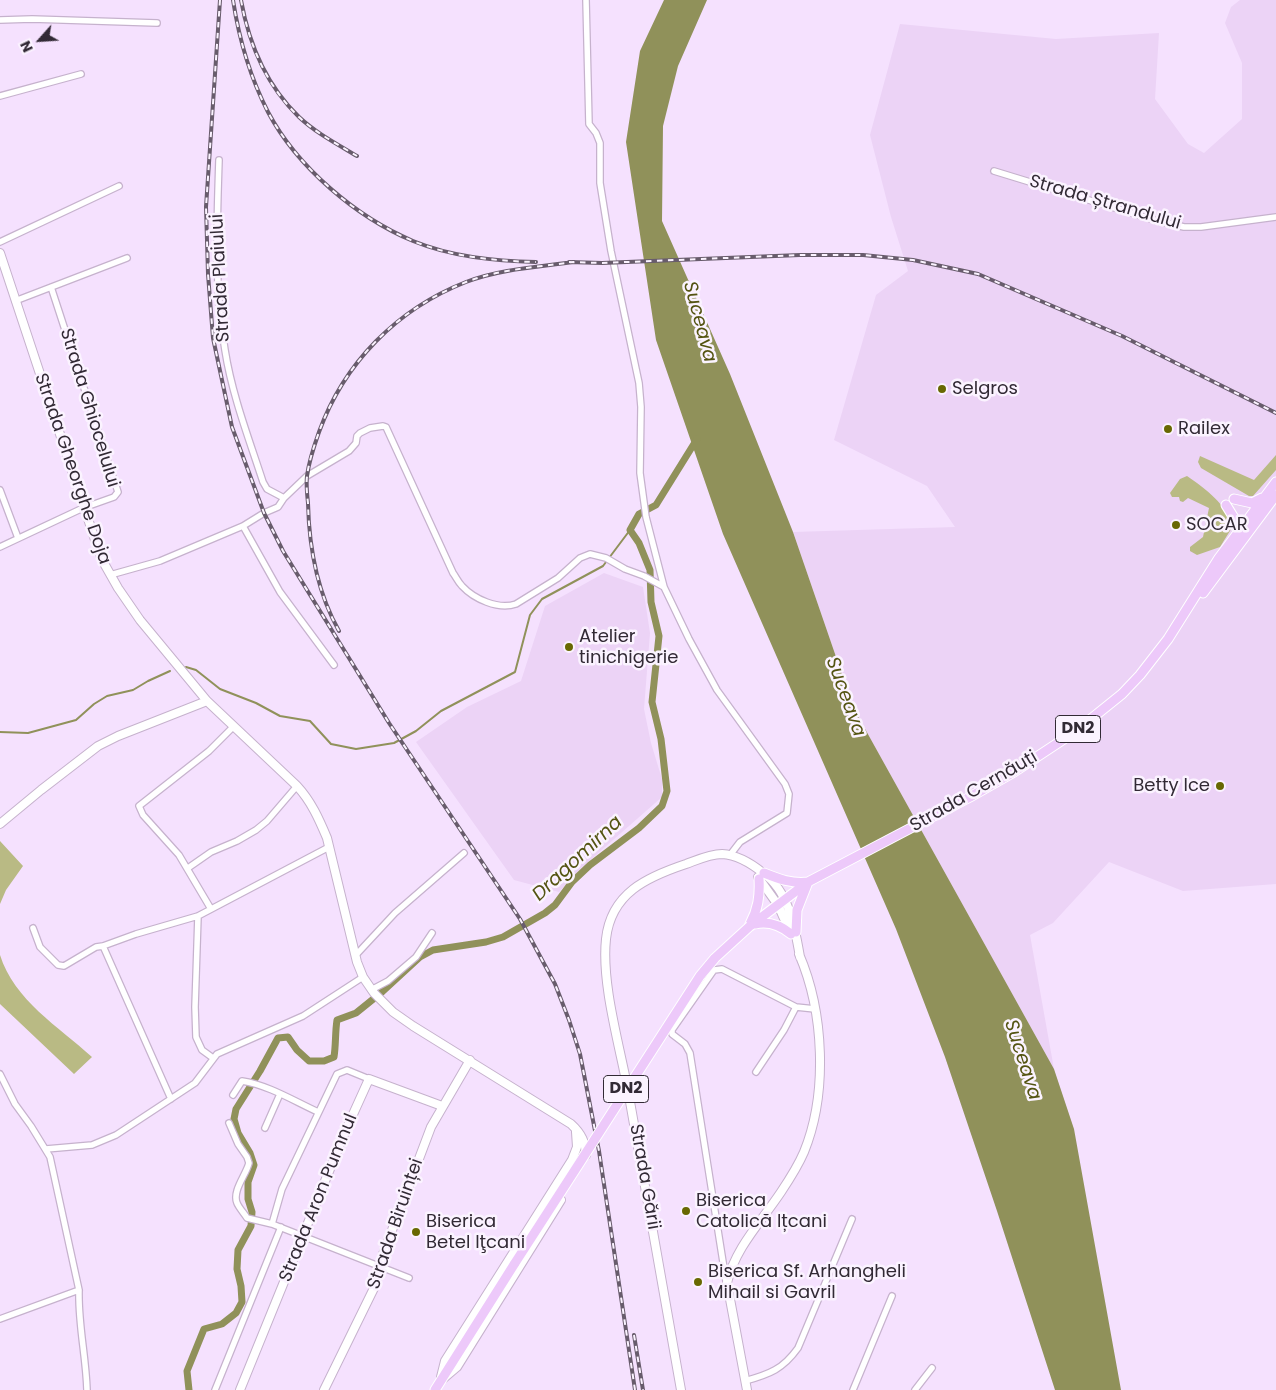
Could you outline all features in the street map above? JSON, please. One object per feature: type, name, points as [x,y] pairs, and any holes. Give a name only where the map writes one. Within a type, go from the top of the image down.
[{"type":"main road","name":"Strada Cernăuți","points":[[1168,639],[1219,558],[1276,482]]},
{"type":"main road","name":"Strada Cernăuți","points":[[808,882],[970,798],[1023,766],[1076,731],[1102,711],[1128,689],[1186,618],[1228,558],[1276,495]]},
{"type":"main road","points":[[1238,532],[1230,502],[1252,502],[1265,497]]},
{"type":"main road","points":[[762,876],[793,882],[808,882],[797,910],[793,933],[775,925],[759,923],[750,926],[758,906],[762,876]]},
{"type":"main road","name":"DN2","points":[[435,1390],[700,976],[715,958],[750,926],[808,882]]},
{"type":"street","points":[[586,0],[589,124],[596,133],[600,143],[600,183],[611,251],[639,383],[640,473],[646,517],[664,587],[689,639],[717,690],[775,770],[789,794],[787,813],[740,842],[730,855],[750,865],[777,889],[781,903],[792,917],[793,933],[815,1010],[819,1040],[820,1072],[818,1096],[804,1152],[781,1192],[737,1253],[726,1284]]},
{"type":"street","points":[[0,20],[32,19],[157,23]]},
{"type":"street","points":[[0,96],[81,74]]},
{"type":"street","name":"Strada Plaiului","points":[[220,160],[217,230],[219,309],[224,350],[263,482],[267,489],[284,498]]},
{"type":"street","name":"Strada Ștrandului","points":[[994,171],[1154,220],[1184,227],[1201,227],[1276,217]]},
{"type":"street","points":[[0,242],[119,186]]},
{"type":"street","name":"Strada Gheorghe Doja","points":[[0,253],[101,558],[140,620],[207,701],[297,786],[314,809],[330,847],[355,956],[363,977],[381,1001],[413,1026],[572,1124]]},
{"type":"street","points":[[15,300],[127,258]]},
{"type":"street","name":"Strada Ghiocelului","points":[[51,287],[118,492],[114,497],[83,508]]},
{"type":"street","points":[[110,575],[160,562],[243,526],[278,507],[284,498],[307,476],[349,451],[356,443],[357,436],[370,428],[384,426],[453,573],[462,586],[479,598],[497,606],[510,606],[558,578],[580,558],[590,554],[606,558],[624,569],[644,576],[664,587]]},
{"type":"street","points":[[0,490],[18,538]]},
{"type":"street","points":[[0,547],[83,508]]},
{"type":"street","points":[[243,526],[280,592],[334,665]]},
{"type":"street","points":[[0,824],[98,746],[118,736],[207,701]]},
{"type":"street","points":[[211,909],[188,868],[179,855],[143,815],[140,806],[142,802],[209,751],[233,727]]},
{"type":"street","points":[[188,868],[211,852],[256,830],[267,821],[297,786]]},
{"type":"street","points":[[33,928],[40,947],[61,967],[96,947],[198,916],[330,847]]},
{"type":"street","points":[[355,956],[396,913],[464,852]]},
{"type":"street","name":"Strada Gării","points":[[681,1390],[644,1173],[612,1006],[607,973],[606,937],[618,905],[626,895],[641,883],[699,859],[720,854],[730,855]]},
{"type":"street","points":[[198,916],[195,988],[196,1038],[202,1050],[213,1058]]},
{"type":"street","points":[[373,991],[416,957],[432,933]]},
{"type":"street","points":[[104,946],[171,1099]]},
{"type":"street","points":[[747,1390],[726,1284],[690,1053],[685,1044],[672,1034],[672,1030],[716,969],[722,969],[796,1007],[815,1010]]},
{"type":"street","points":[[46,1150],[92,1146],[102,1142],[195,1083],[213,1058],[223,1050],[303,1016],[363,977]]},
{"type":"street","points":[[756,1072],[784,1030],[796,1007]]},
{"type":"street","name":"Strada Biruinței","points":[[324,1390],[371,1297],[431,1127],[470,1060]]},
{"type":"street","points":[[272,1224],[282,1189],[337,1074],[347,1070],[442,1106]]},
{"type":"street","points":[[0,1074],[15,1104],[50,1157],[79,1290],[78,1310],[82,1331],[87,1390]]},
{"type":"street","name":"Strada Aron Pumnul","points":[[240,1390],[318,1204],[345,1132],[369,1079]]},
{"type":"street","points":[[233,1095],[242,1081],[248,1082],[280,1094],[318,1112]]},
{"type":"street","points":[[265,1128],[280,1094]]},
{"type":"street","points":[[229,1123],[249,1163],[239,1184],[236,1203],[247,1218],[281,1227],[409,1278]]},
{"type":"street","points":[[441,1381],[457,1367],[583,1163],[586,1154],[585,1146],[580,1134],[572,1124]]},
{"type":"street","points":[[441,1381],[445,1361],[572,1160],[577,1147],[572,1124]]},
{"type":"street","points":[[745,1381],[764,1376],[780,1368],[798,1348],[852,1219]]},
{"type":"street","points":[[215,1390],[281,1227]]},
{"type":"street","points":[[0,1319],[79,1290]]},
{"type":"street","points":[[853,1390],[892,1296]]},
{"type":"street","points":[[915,1390],[932,1368]]},
{"type":"shaded area","points":[[1240,0],[1276,0],[1276,884],[1183,891],[1109,862],[1053,923],[1030,935],[1054,1069],[854,709],[793,532],[955,527],[927,486],[834,440],[876,295],[908,271],[891,217],[870,135],[900,24],[1056,39],[1159,33],[1155,99],[1188,144],[1204,153],[1242,119],[1242,63],[1225,23],[1231,7]]},
{"type":"shaded area","points":[[1276,455],[1276,470],[1253,496],[1249,496],[1201,468],[1198,462],[1200,456],[1254,480]]},
{"type":"shaded area","points":[[1187,476],[1220,504],[1226,511],[1233,526],[1220,547],[1197,555],[1190,551],[1190,547],[1203,537],[1209,508],[1188,498],[1183,502],[1180,501],[1179,497],[1172,497],[1170,493],[1180,479]]},
{"type":"shaded area","points":[[604,573],[643,587],[650,633],[644,709],[651,743],[662,779],[662,797],[580,869],[559,892],[514,880],[416,742],[467,707],[521,681],[545,606]]},
{"type":"shaded area","points":[[0,841],[23,866],[6,890],[0,904]]},
{"type":"shaded area","points":[[0,955],[16,986],[27,999],[39,1012],[92,1057],[74,1074],[0,1004]]},
{"type":"water","name":"Suceava","points":[[664,0],[707,0],[678,66],[663,126],[662,221],[730,374],[793,532],[854,709],[1054,1069],[1074,1129],[1121,1390],[1055,1390],[945,1057],[896,929],[723,534],[656,340],[626,142],[640,51]]},
{"type":"waterway","name":"Dragomirna","points":[[189,1390],[187,1371],[204,1329],[222,1324],[236,1313],[242,1302],[237,1269],[238,1250],[251,1226],[252,1212],[248,1199],[248,1182],[254,1165],[250,1153],[238,1133],[234,1119],[236,1109],[278,1038],[288,1037],[297,1050],[309,1061],[324,1061],[334,1057],[337,1020],[356,1013],[420,957],[433,950],[486,942],[503,937],[545,913],[555,905],[572,882],[590,865],[639,828],[662,806],[667,791],[661,739],[652,702],[659,636],[651,602],[650,570],[639,543],[630,530],[639,514],[656,505],[697,439]]},
{"type":"waterway","points":[[186,667],[196,670],[220,689],[256,703],[280,716],[310,721],[331,744],[356,749],[394,743],[416,731],[441,711],[515,672],[530,615],[542,599],[603,566],[630,530]]},
{"type":"waterway","points":[[0,732],[28,733],[76,720],[94,704],[107,696],[133,690],[170,671]]},
{"type":"railway","points":[[220,0],[206,207],[208,274],[213,338],[232,427],[264,513],[283,551],[389,723],[520,919],[555,984],[580,1054],[599,1151],[635,1390]]},
{"type":"railway","points":[[233,0],[246,58],[268,112],[295,152],[330,188],[370,218],[413,241],[443,251],[474,257],[536,262]]},
{"type":"railway","points":[[241,0],[244,17],[254,48],[277,92],[287,105],[312,128],[357,156]]},
{"type":"railway","points":[[569,262],[602,263],[800,255],[863,255],[913,260],[978,274],[1122,336],[1276,413]]},
{"type":"railway","points":[[339,631],[325,601],[312,553],[307,483],[310,459],[319,432],[343,383],[358,361],[376,341],[417,307],[441,293],[466,282],[492,274],[574,262]]},
{"type":"railway","points":[[634,1335],[643,1390]]},
{"type":"place","name":"Selgros","points":[[942,389]]},
{"type":"place","name":"Railex","points":[[1168,429]]},
{"type":"place","name":"SOCAR","points":[[1176,525]]},
{"type":"place","name":"Atelier tinichigerie","points":[[569,647]]},
{"type":"place","name":"Betty Ice","points":[[1220,786]]},
{"type":"place","name":"Biserica Catolică Ițcani","points":[[686,1211]]},
{"type":"place","name":"Biserica Betel Iţcani","points":[[416,1232]]},
{"type":"place","name":"Biserica Sf. Arhangheli Mihail si Gavril","points":[[698,1282]]}]
